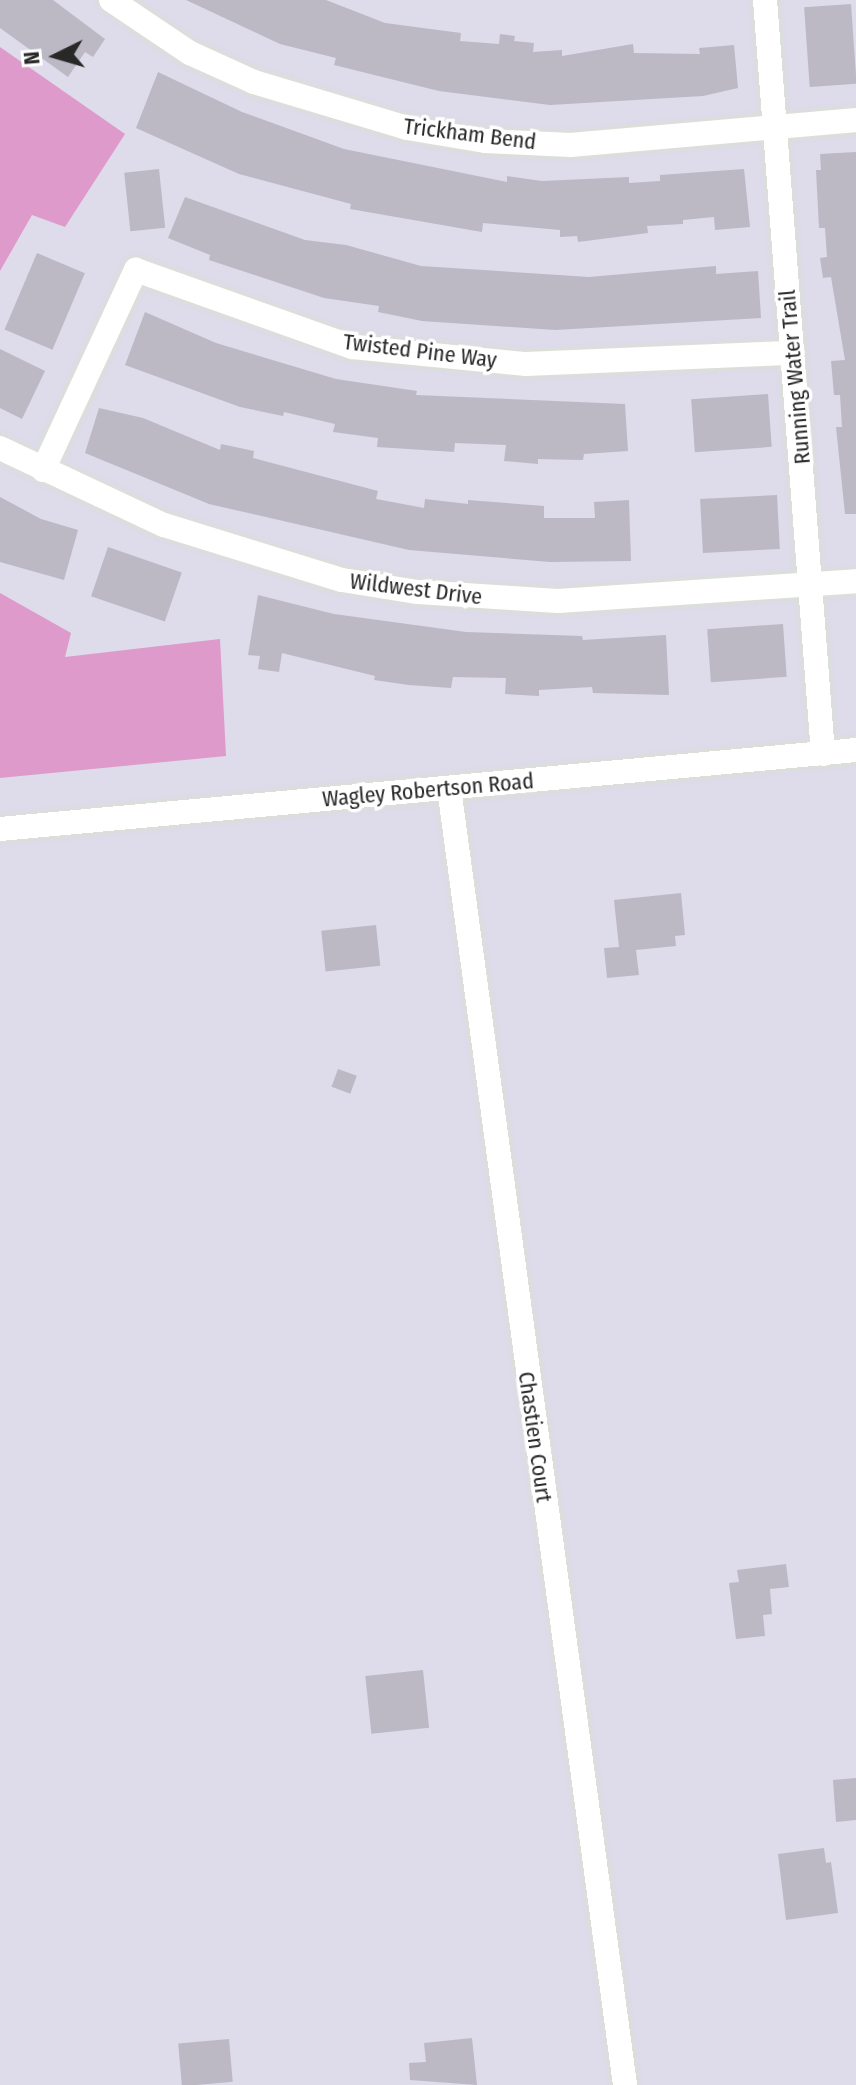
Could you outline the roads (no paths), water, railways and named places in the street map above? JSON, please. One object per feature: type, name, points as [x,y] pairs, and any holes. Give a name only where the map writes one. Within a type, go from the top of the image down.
[{"type":"street","name":"Trickham Bend","points":[[111,0],[190,53],[254,82],[407,128],[485,141],[571,145],[856,120]]},
{"type":"street","name":"Running Water Trail","points":[[765,0],[823,754]]},
{"type":"street","name":"Twisted Pine Way","points":[[43,470],[136,270],[352,347],[526,364],[793,353]]},
{"type":"street","name":"Wildwest Drive","points":[[0,448],[164,525],[342,580],[418,592],[558,601],[856,581]]},
{"type":"street","name":"Wagley Robertson Road","points":[[0,829],[856,750]]},
{"type":"street","name":"Chastien Court","points":[[449,788],[625,2085]]}]
